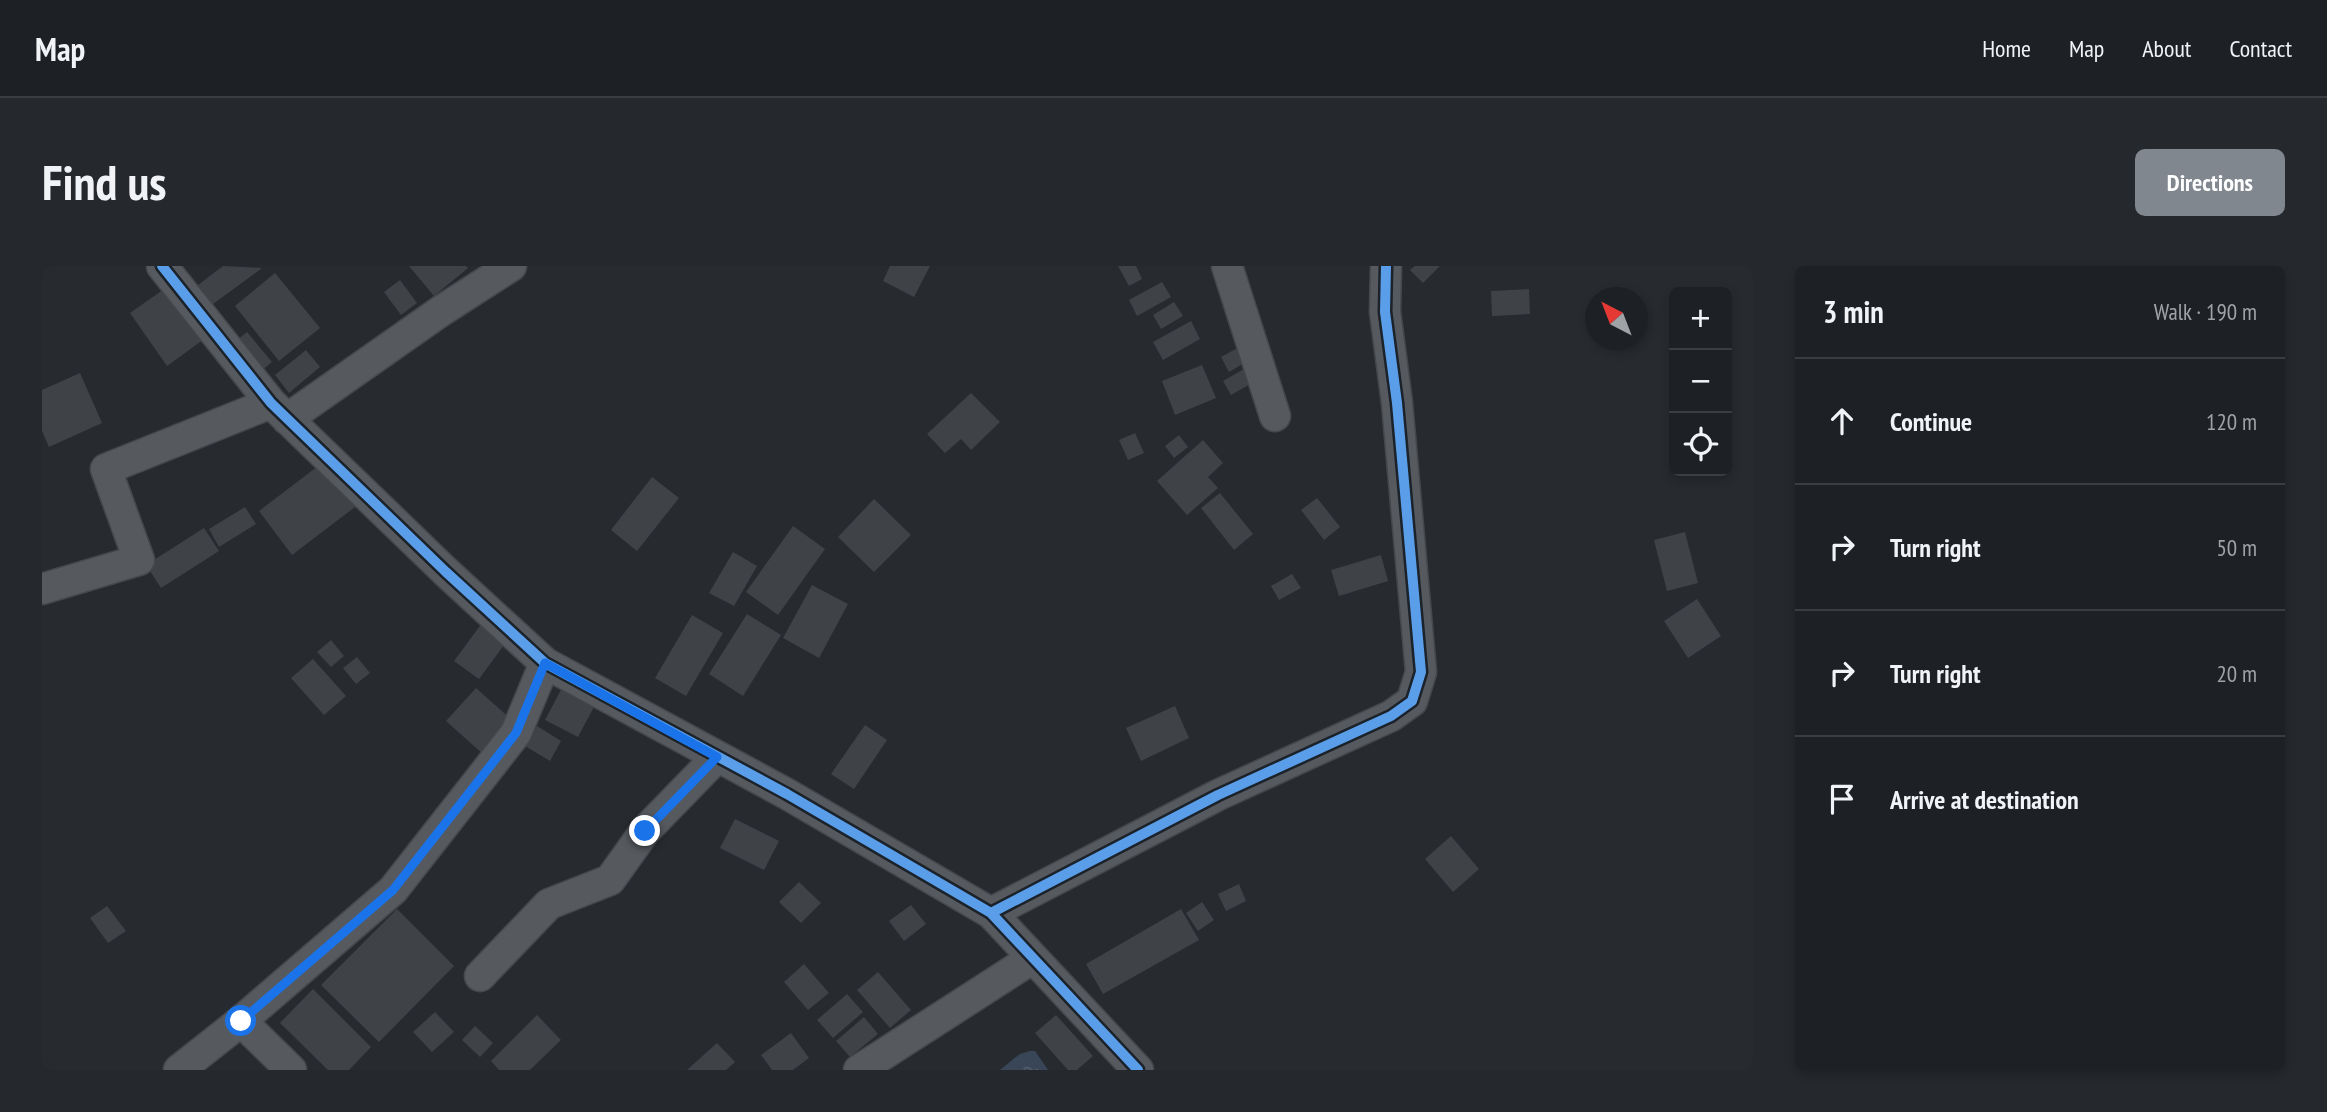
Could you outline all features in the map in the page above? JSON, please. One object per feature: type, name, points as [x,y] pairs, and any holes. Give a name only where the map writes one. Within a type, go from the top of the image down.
[{"type":"street","points":[[162,266],[279,411],[545,663],[787,794],[991,913],[1138,1070]]},
{"type":"street","points":[[42,589],[139,561],[106,469],[279,411],[511,266]]},
{"type":"street","points":[[1227,266],[1275,416]]},
{"type":"street","points":[[991,913],[1218,796],[1391,716],[1412,701],[1421,673],[1397,403],[1385,312],[1386,266]]},
{"type":"street","points":[[179,1070],[241,1021],[393,890],[516,733],[545,663]]},
{"type":"street","points":[[480,976],[549,904],[610,880],[645,831],[717,757]]},
{"type":"street","points":[[859,1070],[1033,958]]},
{"type":"street","points":[[241,1021],[291,1070]]},
{"type":"water","points":[[1035,1051],[1048,1070],[1000,1070],[1020,1054]]},
{"type":"building","points":[[223,266],[262,268],[213,304],[198,285]]},
{"type":"building","points":[[409,266],[466,266],[468,268],[434,296]]},
{"type":"building","points":[[890,266],[930,266],[914,297],[883,281]]},
{"type":"building","points":[[1118,266],[1136,266],[1142,279],[1129,286]]},
{"type":"building","points":[[1415,266],[1440,266],[1423,283],[1410,270]]},
{"type":"building","points":[[275,273],[320,328],[279,361],[235,306]]},
{"type":"building","points":[[400,280],[417,303],[401,315],[384,292]]},
{"type":"building","points":[[1162,282],[1171,297],[1137,316],[1129,300]]},
{"type":"building","points":[[167,287],[203,340],[167,366],[130,313]]},
{"type":"building","points":[[1529,289],[1530,314],[1492,316],[1491,291]]},
{"type":"building","points":[[1174,302],[1183,316],[1161,329],[1153,315]]},
{"type":"building","points":[[1191,321],[1200,339],[1163,360],[1153,342]]},
{"type":"building","points":[[247,332],[272,362],[257,374],[232,344]]},
{"type":"building","points":[[1243,345],[1251,359],[1229,372],[1221,357]]},
{"type":"building","points":[[306,350],[320,367],[289,393],[275,375]]},
{"type":"building","points":[[1202,365],[1216,398],[1175,415],[1162,381]]},
{"type":"building","points":[[1244,369],[1252,383],[1231,395],[1223,381]]},
{"type":"building","points":[[80,373],[102,423],[49,447],[42,431],[42,390]]},
{"type":"building","points":[[971,393],[1000,422],[971,450],[961,439],[945,453],[927,434]]},
{"type":"building","points":[[1135,433],[1144,453],[1128,460],[1119,440]]},
{"type":"building","points":[[1179,435],[1188,447],[1174,458],[1165,446]]},
{"type":"building","points":[[1203,440],[1223,463],[1208,477],[1218,488],[1187,515],[1157,481]]},
{"type":"building","points":[[322,463],[355,507],[292,555],[259,511]]},
{"type":"building","points":[[652,477],[679,498],[637,551],[611,530]]},
{"type":"building","points":[[1220,493],[1253,534],[1234,550],[1201,508]]},
{"type":"building","points":[[1317,498],[1340,527],[1324,540],[1301,510]]},
{"type":"building","points":[[874,499],[911,535],[874,572],[838,537]]},
{"type":"building","points":[[245,507],[256,524],[219,547],[209,529]]},
{"type":"building","points":[[793,526],[825,549],[778,615],[746,592]]},
{"type":"building","points":[[204,528],[219,551],[161,588],[146,565]]},
{"type":"building","points":[[1685,532],[1698,583],[1667,591],[1654,540]]},
{"type":"building","points":[[733,552],[757,566],[734,606],[709,593]]},
{"type":"building","points":[[1381,555],[1388,581],[1339,596],[1331,570]]},
{"type":"building","points":[[1292,574],[1301,588],[1279,600],[1271,586]]},
{"type":"building","points":[[812,585],[848,604],[819,658],[783,638]]},
{"type":"building","points":[[1697,599],[1721,636],[1688,658],[1664,621]]},
{"type":"building","points":[[747,614],[781,635],[743,696],[709,674]]},
{"type":"building","points":[[692,615],[723,633],[686,696],[655,678]]},
{"type":"building","points":[[482,623],[507,641],[479,679],[454,661]]},
{"type":"building","points":[[331,640],[344,656],[331,667],[317,652]]},
{"type":"building","points":[[357,657],[370,673],[356,684],[343,668]]},
{"type":"building","points":[[313,659],[346,696],[324,715],[291,678]]},
{"type":"building","points":[[563,686],[596,703],[578,737],[545,720]]},
{"type":"building","points":[[476,688],[513,721],[483,754],[446,721]]},
{"type":"building","points":[[1175,706],[1189,738],[1141,761],[1126,728]]},
{"type":"building","points":[[865,725],[887,740],[854,789],[831,774]]},
{"type":"building","points":[[537,726],[561,741],[550,761],[525,746]]},
{"type":"building","points":[[735,819],[779,841],[764,870],[720,848]]},
{"type":"building","points":[[1451,836],[1479,869],[1453,892],[1425,859]]},
{"type":"building","points":[[799,882],[821,903],[801,923],[779,902]]},
{"type":"building","points":[[1239,884],[1246,901],[1226,911],[1218,894]]},
{"type":"building","points":[[1202,902],[1214,920],[1198,931],[1186,913]]},
{"type":"building","points":[[911,905],[926,924],[904,941],[889,921]]},
{"type":"building","points":[[107,906],[126,931],[108,943],[90,918]]},
{"type":"building","points":[[397,909],[454,966],[379,1042],[321,985]]},
{"type":"building","points":[[1181,909],[1199,940],[1103,994],[1086,964]]},
{"type":"building","points":[[804,964],[829,993],[808,1010],[784,982]]},
{"type":"building","points":[[878,972],[911,1010],[890,1028],[857,990]]},
{"type":"building","points":[[313,989],[371,1047],[349,1070],[328,1070],[280,1023]]},
{"type":"building","points":[[847,994],[863,1012],[833,1038],[817,1020]]},
{"type":"building","points":[[435,1012],[454,1032],[432,1052],[413,1032]]},
{"type":"building","points":[[537,1015],[561,1040],[530,1070],[499,1070],[491,1061]]},
{"type":"building","points":[[1056,1015],[1093,1056],[1077,1070],[1068,1070],[1035,1033]]},
{"type":"building","points":[[864,1017],[878,1034],[850,1057],[836,1041]]},
{"type":"building","points":[[475,1026],[493,1043],[480,1057],[462,1040]]},
{"type":"building","points":[[791,1033],[809,1058],[793,1070],[772,1070],[761,1055]]},
{"type":"building","points":[[717,1043],[735,1062],[726,1070],[687,1070]]},
{"type":"cycle path","points":[[162,266],[271,403],[446,572],[545,663],[787,794],[991,913],[1138,1070]]},
{"type":"cycle path","points":[[991,913],[1218,795],[1391,716],[1412,701],[1421,672],[1397,403],[1385,312],[1386,266]]},
{"type":"route","points":[[241,1021],[393,890],[516,733],[545,663],[717,757],[645,831]]}]
